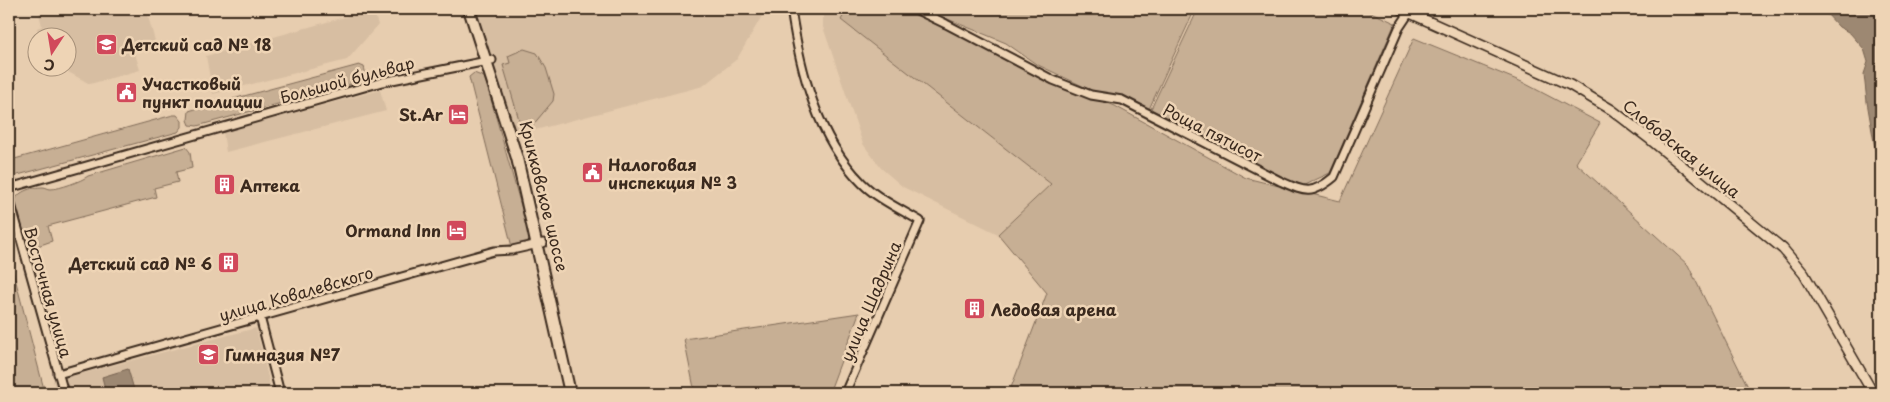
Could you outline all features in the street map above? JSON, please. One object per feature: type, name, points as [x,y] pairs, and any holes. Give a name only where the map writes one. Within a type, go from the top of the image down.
[{"type":"main road","points":[[469,9],[488,61]]},
{"type":"main road","name":"Крикковское шоссе","points":[[476,9],[488,61],[523,157],[540,244],[576,393]]},
{"type":"main road","points":[[540,244],[570,393]]},
{"type":"street","name":"улица Шадрина","points":[[791,9],[802,66],[818,115],[840,157],[863,183],[881,198],[920,221],[845,393]]},
{"type":"street","name":"Роща пятисот","points":[[914,9],[955,28],[1053,80],[1091,95],[1122,100],[1302,191],[1320,189],[1334,177],[1399,28],[1410,13]]},
{"type":"street","name":"Слободская улица","points":[[1400,9],[1570,85],[1612,110],[1651,140],[1783,249],[1804,274],[1873,393]]},
{"type":"street","name":"Большой бульвар","points":[[9,188],[382,82],[488,61]]},
{"type":"street","name":"Восточная улица","points":[[9,197],[64,393]]},
{"type":"street","name":"улица Ковалевского","points":[[58,374],[487,253],[540,244]]},
{"type":"street","points":[[260,318],[280,393]]},
{"type":"shaded area","name":"Детский сад № 18","points":[[38,9],[146,9],[155,41],[133,47],[140,70],[90,84],[78,77],[78,28],[37,28],[42,26]]},
{"type":"shaded area","points":[[373,9],[378,25],[347,60],[213,94],[206,56]]},
{"type":"shaded area","points":[[476,9],[766,9],[737,59],[703,86],[516,135]]},
{"type":"shaded area","points":[[823,9],[847,9],[841,20],[1051,184],[998,234],[903,187],[881,168],[863,144],[823,27]]},
{"type":"shaded area","points":[[847,9],[912,9],[1053,80],[1115,106],[1246,178],[1340,201],[1414,38],[1522,82],[1600,123],[1576,163],[1688,265],[1751,393],[1009,393],[1047,293],[998,234],[1051,184],[841,20]]},
{"type":"shaded area","points":[[923,9],[1195,9],[1149,109],[1121,96],[1093,91],[1036,64],[1006,43]]},
{"type":"shaded area","points":[[1198,9],[1364,9],[1395,23],[1330,173],[1300,187],[1151,109]]},
{"type":"shaded area","points":[[1820,9],[1881,9],[1881,183],[1867,102],[1864,74],[1868,62],[1864,49],[1850,33],[1839,27]]},
{"type":"shaded area","points":[[524,49],[537,53],[546,68],[554,94],[553,101],[532,126],[526,127],[520,123],[503,65],[510,63],[508,56]]},
{"type":"shaded area","points":[[359,65],[365,69],[362,81],[197,126],[190,125],[188,120],[189,111],[192,110]]},
{"type":"shaded area","points":[[474,73],[484,77],[487,85],[530,238],[525,245],[512,247],[469,77]]},
{"type":"shaded area","points":[[380,90],[386,111],[226,152],[223,132]]},
{"type":"shaded area","points":[[177,115],[182,121],[182,127],[178,132],[14,176],[9,173],[9,163],[11,160]]},
{"type":"shaded area","points":[[186,147],[190,152],[192,168],[176,172],[178,182],[154,188],[156,197],[48,226],[52,241],[29,249],[15,203],[21,193],[34,188],[55,189],[88,176]]},
{"type":"shaded area","points":[[9,255],[45,393],[9,393]]},
{"type":"shaded area","points":[[859,313],[829,393],[695,393],[684,339]]},
{"type":"shaded area","name":"Гимназия №7","points":[[256,328],[272,393],[57,393],[53,381]]},
{"type":"shaded area","points":[[128,369],[135,393],[106,393],[102,377]]},
{"type":"place","name":"Детский сад № 18","points":[[106,44]]},
{"type":"place","name":"Участковый пункт полиции","points":[[126,92]]},
{"type":"place","name":"St.Ar","points":[[459,114]]},
{"type":"place","name":"Налоговая инспекция № 3","points":[[592,173]]},
{"type":"place","name":"Аптека","points":[[224,185]]},
{"type":"place","name":"Ormand Inn","points":[[457,230]]},
{"type":"place","name":"Детский сад № 6","points":[[228,263]]},
{"type":"place","name":"Ледовая арена","points":[[975,309]]},
{"type":"place","name":"Гимназия №7","points":[[209,354]]}]
